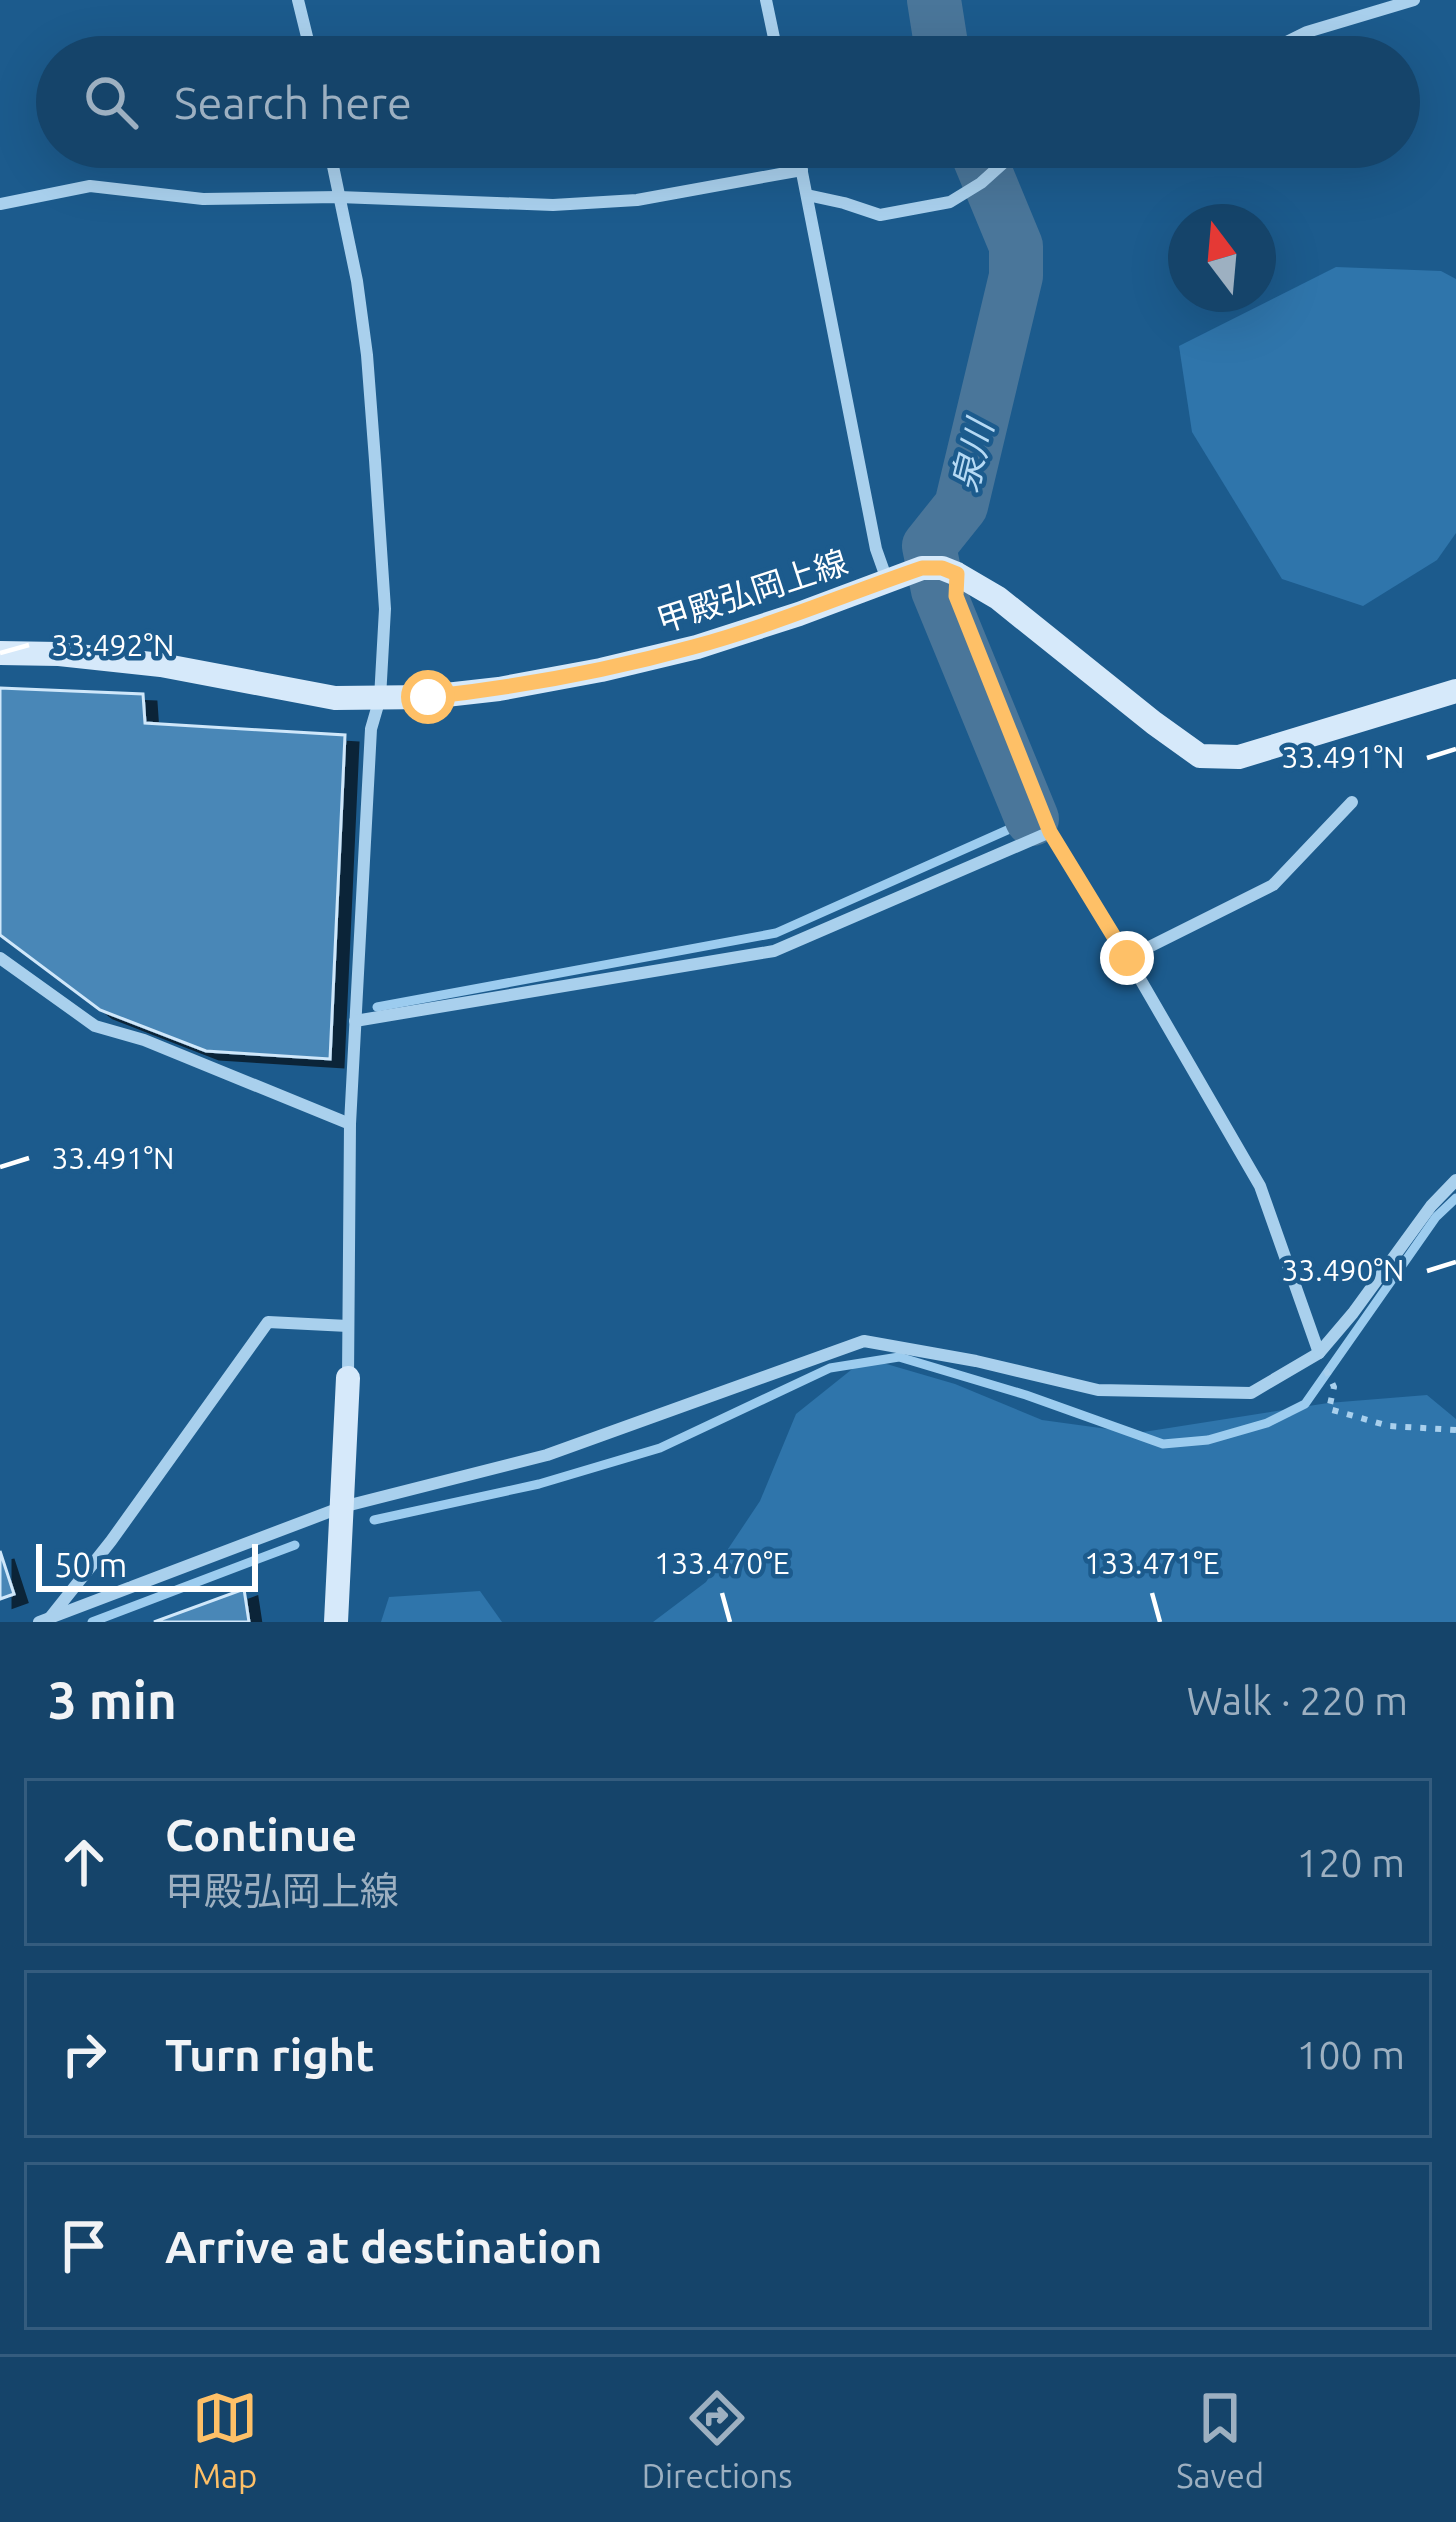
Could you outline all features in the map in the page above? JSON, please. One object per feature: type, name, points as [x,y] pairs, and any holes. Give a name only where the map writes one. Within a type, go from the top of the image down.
[{"type":"main road","name":"甲殿弘岡上線","points":[[0,652],[160,665],[335,698],[428,697],[602,670],[717,640],[887,580],[940,570]]},
{"type":"main road","points":[[940,570],[998,598],[1200,756],[1239,757],[1456,691]]},
{"type":"main road","points":[[335,1622],[348,1378]]},
{"type":"street","points":[[298,0],[307,36]]},
{"type":"street","points":[[766,0],[774,36]]},
{"type":"street","points":[[1299,36],[1414,0]]},
{"type":"street","points":[[333,168],[367,355],[385,609],[380,698],[371,729],[350,1124],[348,1378]]},
{"type":"street","points":[[807,195],[880,215],[950,202],[999,168]]},
{"type":"street","points":[[0,205],[90,186],[203,199],[339,196],[553,205],[637,200],[802,170],[876,548],[887,580]]},
{"type":"street","points":[[940,570],[956,596],[1050,832],[1260,1186],[1319,1353]]},
{"type":"street","points":[[1127,958],[1273,885],[1352,802]]},
{"type":"street","points":[[355,1021],[774,951],[1050,832]]},
{"type":"street","points":[[0,958],[94,1026],[144,1040],[350,1124]]},
{"type":"street","points":[[44,1620],[342,1507],[547,1455],[864,1341],[976,1360],[1098,1390],[1251,1393],[1319,1353],[1456,1180]]},
{"type":"street","points":[[44,1620],[111,1541],[268,1322],[348,1326]]},
{"type":"path","points":[[1334,1387],[1329,1409],[1389,1426],[1456,1430]]},
{"type":"shaded area","points":[[1336,267],[1441,271],[1456,279],[1456,533],[1437,560],[1363,606],[1282,579],[1192,432],[1179,346],[1247,312],[1276,312],[1276,297]]},
{"type":"shaded area","points":[[866,1358],[955,1384],[1042,1420],[1137,1433],[1328,1403],[1427,1395],[1456,1419],[1456,1622],[653,1622],[706,1582],[760,1501],[796,1414]]},
{"type":"shaded area","points":[[480,1591],[502,1622],[381,1622],[389,1597]]},
{"type":"building","points":[[0,688],[143,694],[145,723],[345,735],[330,1059],[206,1051],[100,1010],[0,935]]},
{"type":"building","points":[[0,1551],[14,1594],[0,1599]]},
{"type":"building","points":[[244,1589],[249,1622],[154,1622]]},
{"type":"waterway","name":"泉川","points":[[934,0],[940,36]]},
{"type":"waterway","name":"泉川","points":[[984,168],[1016,246],[1016,276],[961,506],[929,546],[938,590],[1032,819]]},
{"type":"waterway","points":[[377,1007],[776,933],[1032,819]]},
{"type":"waterway","points":[[374,1520],[539,1484],[660,1448],[830,1368],[899,1357],[1026,1395],[1163,1444],[1208,1440],[1267,1423],[1305,1404],[1436,1217],[1456,1198]]},
{"type":"waterway","points":[[92,1622],[295,1545]]},
{"type":"route","points":[[428,697],[499,689],[665,655],[799,614],[922,568],[942,568],[957,574],[956,596],[1050,832],[1127,958]]}]
